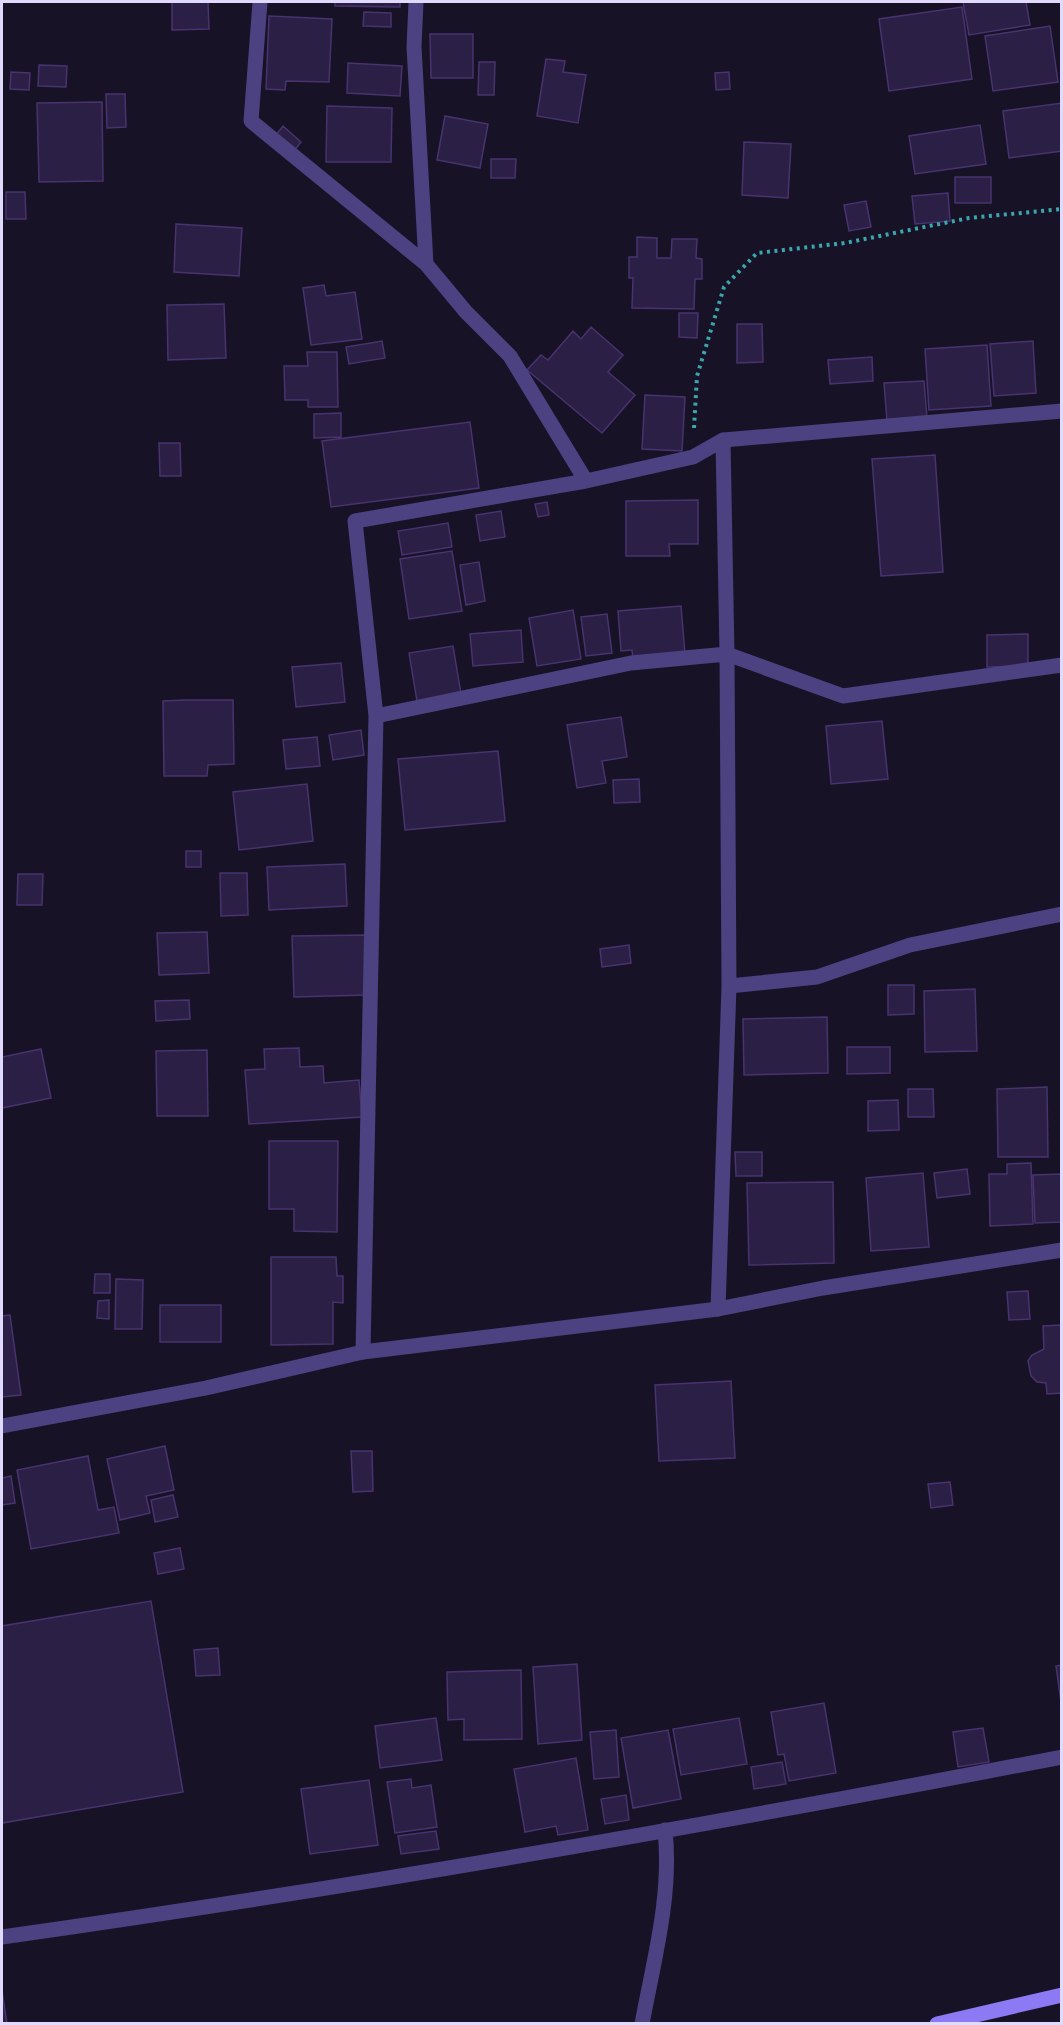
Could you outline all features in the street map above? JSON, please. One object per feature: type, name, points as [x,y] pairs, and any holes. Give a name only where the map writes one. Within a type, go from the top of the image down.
[{"type":"main road","points":[[937,2024],[1062,1995]]},
{"type":"street","points":[[260,2],[251,121],[426,264],[466,312],[510,356],[586,481]]},
{"type":"street","points":[[416,2],[414,47],[426,264]]},
{"type":"street","points":[[363,1352],[376,716],[355,521],[586,481],[693,457],[723,440],[1062,411]]},
{"type":"street","points":[[718,1309],[729,986],[723,440]]},
{"type":"street","points":[[376,716],[631,663],[727,654],[843,696],[1062,665]]},
{"type":"street","points":[[729,986],[817,977],[910,945],[1062,914]]},
{"type":"street","points":[[2,1426],[206,1388],[363,1352],[718,1309],[823,1288],[1062,1250]]},
{"type":"street","points":[[2,1937],[222,1906],[665,1830],[1062,1757]]},
{"type":"street","points":[[642,2024],[662,1920],[668,1861],[665,1830]]},
{"type":"path","points":[[693,457],[697,376],[724,287],[757,253],[845,243],[969,218],[1062,209]]},
{"type":"building","points":[[172,2],[208,2],[209,29],[172,30]]},
{"type":"building","points":[[335,2],[400,2],[400,7],[335,6]]},
{"type":"building","points":[[963,2],[1026,2],[1030,25],[969,35]]},
{"type":"building","points":[[962,7],[972,79],[889,91],[879,19]]},
{"type":"building","points":[[364,12],[391,13],[391,27],[363,26]]},
{"type":"building","points":[[269,16],[332,19],[329,82],[286,81],[285,90],[266,89]]},
{"type":"building","points":[[1050,26],[1058,82],[993,91],[985,36]]},
{"type":"building","points":[[430,34],[473,34],[473,78],[431,78]]},
{"type":"building","points":[[546,59],[565,61],[563,72],[586,75],[578,123],[537,116]]},
{"type":"building","points":[[479,62],[495,62],[494,95],[478,95]]},
{"type":"building","points":[[348,63],[402,66],[400,96],[347,93]]},
{"type":"building","points":[[39,65],[67,66],[66,87],[38,86]]},
{"type":"building","points":[[11,72],[30,73],[29,90],[10,89]]},
{"type":"building","points":[[729,72],[730,89],[716,90],[715,73]]},
{"type":"building","points":[[106,94],[125,94],[126,127],[107,128]]},
{"type":"building","points":[[102,102],[103,181],[39,182],[37,103]]},
{"type":"building","points":[[1062,103],[1062,151],[1009,158],[1003,111]]},
{"type":"building","points":[[327,106],[392,108],[391,162],[326,162]]},
{"type":"building","points":[[445,116],[488,124],[480,168],[437,160]]},
{"type":"building","points":[[980,125],[986,164],[915,174],[909,136]]},
{"type":"building","points":[[283,126],[301,142],[294,151],[276,135]]},
{"type":"building","points":[[744,142],[791,144],[788,198],[742,195]]},
{"type":"building","points":[[491,159],[516,159],[515,178],[491,178]]},
{"type":"building","points":[[955,177],[991,177],[991,203],[955,203]]},
{"type":"building","points":[[6,192],[25,192],[26,219],[6,219]]},
{"type":"building","points":[[948,193],[950,221],[915,224],[912,196]]},
{"type":"building","points":[[866,201],[871,227],[849,231],[844,205]]},
{"type":"building","points":[[176,224],[242,228],[239,276],[174,272]]},
{"type":"building","points":[[637,237],[657,238],[657,258],[671,258],[672,239],[697,239],[696,258],[702,259],[702,279],[695,279],[694,309],[632,308],[633,278],[629,278],[629,257],[637,257]]},
{"type":"building","points":[[324,285],[326,296],[355,292],[362,339],[311,345],[303,288]]},
{"type":"building","points":[[224,304],[226,358],[168,360],[167,305]]},
{"type":"building","points":[[679,313],[698,313],[697,338],[679,337]]},
{"type":"building","points":[[737,324],[762,324],[763,362],[737,363]]},
{"type":"building","points":[[591,327],[623,355],[608,372],[635,395],[602,433],[527,370],[541,355],[548,360],[573,331],[581,339]]},
{"type":"building","points":[[382,341],[385,358],[349,364],[346,347]]},
{"type":"building","points":[[1033,341],[1036,393],[994,396],[990,344]]},
{"type":"building","points":[[987,345],[991,406],[929,410],[925,349]]},
{"type":"building","points":[[307,352],[337,352],[338,407],[308,407],[308,400],[285,400],[284,366],[308,366]]},
{"type":"building","points":[[872,357],[873,381],[830,384],[828,360]]},
{"type":"building","points":[[924,381],[927,418],[887,421],[884,383]]},
{"type":"building","points":[[645,395],[685,397],[682,451],[642,449]]},
{"type":"building","points":[[341,413],[341,437],[314,438],[314,414]]},
{"type":"building","points":[[470,422],[479,488],[331,507],[322,441]]},
{"type":"building","points":[[159,443],[180,443],[181,476],[160,476]]},
{"type":"building","points":[[935,455],[943,572],[881,576],[872,459]]},
{"type":"building","points":[[698,500],[698,544],[669,544],[670,556],[626,556],[626,501]]},
{"type":"building","points":[[547,502],[549,515],[538,517],[535,504]]},
{"type":"building","points":[[501,511],[505,537],[480,541],[476,515]]},
{"type":"building","points":[[448,523],[452,547],[402,555],[398,531]]},
{"type":"building","points":[[452,551],[462,611],[409,619],[400,559]]},
{"type":"building","points":[[479,562],[485,601],[466,605],[460,565]]},
{"type":"building","points":[[681,606],[685,654],[633,659],[632,650],[621,651],[618,611]]},
{"type":"building","points":[[573,610],[581,659],[537,666],[529,618]]},
{"type":"building","points":[[607,614],[612,653],[586,656],[581,617]]},
{"type":"building","points":[[521,630],[523,662],[473,666],[470,634]]},
{"type":"building","points":[[1028,634],[1028,666],[987,667],[987,635]]},
{"type":"building","points":[[453,646],[461,694],[417,701],[409,653]]},
{"type":"building","points":[[341,663],[345,702],[296,707],[292,667]]},
{"type":"building","points":[[233,700],[234,764],[208,765],[207,776],[164,776],[163,701]]},
{"type":"building","points":[[621,717],[627,757],[602,761],[606,783],[577,788],[567,725]]},
{"type":"building","points":[[882,721],[888,779],[831,784],[826,726]]},
{"type":"building","points":[[361,730],[364,755],[333,760],[329,735]]},
{"type":"building","points":[[317,737],[320,766],[286,769],[283,740]]},
{"type":"building","points":[[498,751],[505,821],[405,830],[398,759]]},
{"type":"building","points":[[639,779],[640,802],[614,803],[613,780]]},
{"type":"building","points":[[307,784],[313,841],[239,850],[233,792]]},
{"type":"building","points":[[186,851],[201,851],[201,867],[186,867]]},
{"type":"building","points":[[345,864],[347,906],[269,910],[267,867]]},
{"type":"building","points":[[220,873],[247,873],[248,915],[221,916]]},
{"type":"building","points":[[18,874],[43,874],[42,905],[17,905]]},
{"type":"building","points":[[207,932],[209,973],[159,975],[157,933]]},
{"type":"building","points":[[366,935],[367,995],[294,997],[292,936]]},
{"type":"building","points":[[629,945],[631,963],[602,967],[600,949]]},
{"type":"building","points":[[888,985],[914,985],[914,1014],[888,1015]]},
{"type":"building","points":[[975,989],[977,1051],[925,1052],[924,991]]},
{"type":"building","points":[[189,1000],[190,1019],[156,1021],[155,1001]]},
{"type":"building","points":[[827,1017],[828,1073],[744,1075],[743,1019]]},
{"type":"building","points":[[847,1047],[890,1047],[890,1073],[847,1074]]},
{"type":"building","points":[[299,1048],[300,1067],[323,1066],[324,1083],[359,1080],[362,1117],[249,1124],[245,1070],[265,1069],[264,1049]]},
{"type":"building","points":[[41,1049],[51,1098],[2,1108],[2,1057]]},
{"type":"building","points":[[207,1050],[208,1116],[157,1116],[156,1051]]},
{"type":"building","points":[[1047,1087],[1048,1157],[998,1157],[997,1089]]},
{"type":"building","points":[[908,1089],[933,1089],[934,1117],[908,1117]]},
{"type":"building","points":[[898,1100],[899,1130],[868,1131],[868,1101]]},
{"type":"building","points":[[269,1141],[338,1141],[337,1232],[294,1231],[294,1209],[269,1209]]},
{"type":"building","points":[[735,1152],[762,1152],[762,1176],[736,1176]]},
{"type":"building","points":[[1031,1163],[1033,1224],[990,1226],[989,1174],[1007,1174],[1007,1164]]},
{"type":"building","points":[[967,1169],[970,1194],[937,1198],[934,1173]]},
{"type":"building","points":[[923,1173],[929,1247],[871,1251],[866,1178]]},
{"type":"building","points":[[1062,1174],[1062,1222],[1035,1223],[1033,1175]]},
{"type":"building","points":[[833,1182],[834,1263],[749,1265],[747,1183]]},
{"type":"building","points":[[271,1257],[336,1257],[337,1276],[343,1276],[343,1303],[333,1302],[333,1344],[271,1345]]},
{"type":"building","points":[[95,1274],[110,1274],[110,1293],[94,1293]]},
{"type":"building","points":[[116,1279],[143,1280],[142,1329],[115,1329]]},
{"type":"building","points":[[1028,1291],[1030,1319],[1009,1320],[1007,1292]]},
{"type":"building","points":[[109,1300],[109,1319],[97,1318],[98,1301]]},
{"type":"building","points":[[160,1305],[221,1305],[221,1342],[160,1342]]},
{"type":"building","points":[[10,1315],[21,1395],[2,1397],[2,1316]]},
{"type":"building","points":[[1062,1325],[1062,1393],[1047,1394],[1046,1383],[1037,1382],[1031,1376],[1028,1361],[1032,1355],[1044,1349],[1043,1326]]},
{"type":"building","points":[[731,1381],[735,1458],[659,1461],[655,1385]]},
{"type":"building","points":[[165,1446],[174,1490],[146,1496],[150,1513],[120,1520],[107,1459]]},
{"type":"building","points":[[351,1451],[372,1451],[373,1491],[353,1492]]},
{"type":"building","points":[[88,1456],[98,1510],[114,1507],[119,1533],[31,1549],[17,1470]]},
{"type":"building","points":[[11,1476],[15,1503],[2,1505],[2,1478]]},
{"type":"building","points":[[950,1482],[953,1505],[931,1508],[928,1484]]},
{"type":"building","points":[[173,1495],[178,1517],[155,1522],[151,1500]]},
{"type":"building","points":[[180,1548],[184,1569],[158,1574],[154,1553]]},
{"type":"building","points":[[151,1601],[183,1792],[2,1823],[2,1626]]},
{"type":"building","points":[[218,1648],[220,1675],[196,1676],[194,1650]]},
{"type":"building","points":[[577,1664],[582,1740],[538,1744],[533,1667]]},
{"type":"building","points":[[1062,1665],[1062,1709],[1056,1666]]},
{"type":"building","points":[[521,1670],[522,1739],[464,1740],[464,1719],[448,1720],[447,1672]]},
{"type":"building","points":[[824,1703],[836,1773],[789,1781],[784,1754],[778,1755],[771,1712]]},
{"type":"building","points":[[436,1718],[442,1760],[380,1768],[375,1726]]},
{"type":"building","points":[[739,1718],[747,1764],[681,1775],[673,1729]]},
{"type":"building","points":[[983,1728],[989,1762],[958,1767],[953,1732]]},
{"type":"building","points":[[616,1730],[619,1777],[594,1779],[590,1732]]},
{"type":"building","points":[[668,1730],[681,1799],[633,1808],[621,1738]]},
{"type":"building","points":[[576,1758],[588,1830],[558,1835],[556,1826],[525,1832],[514,1769]]},
{"type":"building","points":[[782,1762],[786,1784],[754,1789],[751,1767]]},
{"type":"building","points":[[411,1779],[412,1788],[431,1785],[437,1827],[395,1833],[387,1782]]},
{"type":"building","points":[[369,1780],[378,1845],[310,1854],[301,1789]]},
{"type":"building","points":[[626,1795],[629,1820],[605,1824],[601,1799]]},
{"type":"building","points":[[436,1831],[439,1849],[401,1854],[398,1836]]},
{"type":"building","points":[[2,1991],[7,2024],[2,2024]]}]
